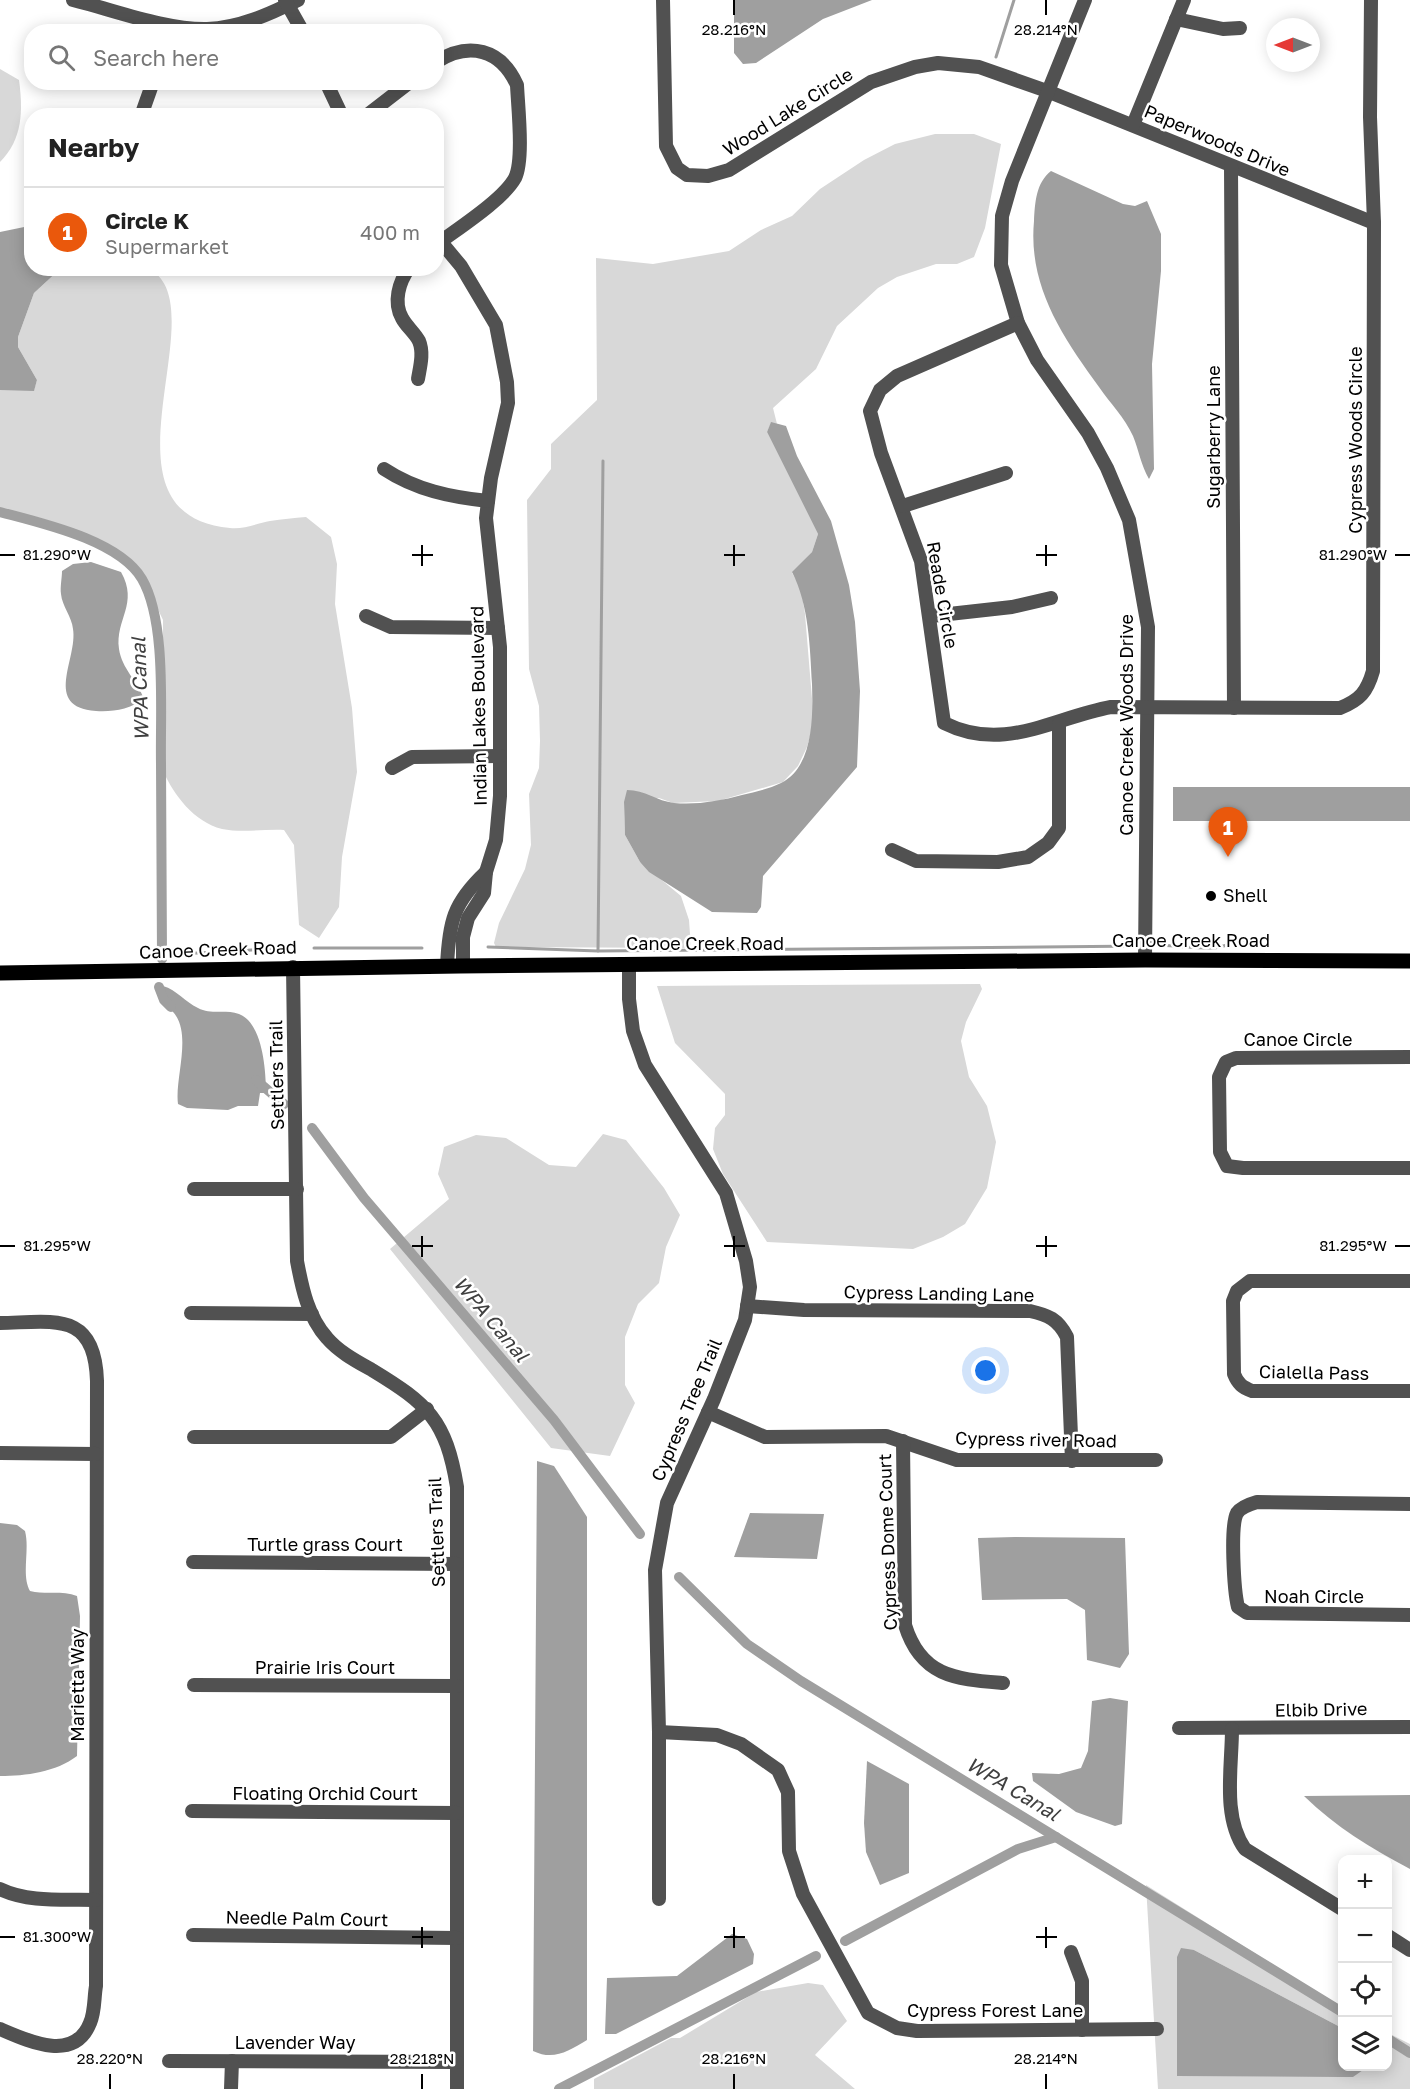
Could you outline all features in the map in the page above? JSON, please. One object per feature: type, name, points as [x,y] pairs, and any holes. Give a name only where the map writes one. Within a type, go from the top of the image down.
[{"type":"main road","name":"Canoe Creek Road","points":[[0,973],[130,973],[293,967],[629,964],[1145,960],[1410,961]]},
{"type":"street","points":[[73,0],[154,24]]},
{"type":"street","name":"Wood Lake Circle","points":[[663,0],[666,146],[682,179],[708,176],[729,170],[871,82],[915,66],[938,63],[979,66],[1047,91]]},
{"type":"street","name":"Canoe Creek Woods Drive","points":[[1085,0],[1012,181],[1002,216],[1001,265],[1018,323],[1037,360],[1088,433],[1107,468],[1129,520],[1148,627],[1145,960]]},
{"type":"street","points":[[1133,125],[1184,0]]},
{"type":"street","name":"Cypress Woods Circle","points":[[1148,706],[1340,708],[1356,702],[1367,690],[1373,671],[1374,223],[1370,117],[1371,0]]},
{"type":"street","points":[[229,24],[270,14],[291,2],[300,24]]},
{"type":"street","points":[[1176,19],[1223,29],[1240,28]]},
{"type":"street","points":[[444,58],[460,50],[476,50],[496,58],[512,75],[517,85],[518,164],[516,177],[506,191],[444,237]]},
{"type":"street","points":[[144,108],[150,90]]},
{"type":"street","points":[[330,90],[338,108]]},
{"type":"street","points":[[376,108],[400,90]]},
{"type":"street","name":"Paperwoods Drive","points":[[1047,91],[1374,223]]},
{"type":"street","name":"Sugarberry Lane","points":[[1231,166],[1234,708]]},
{"type":"street","name":"Indian Lakes Boulevard","points":[[444,249],[483,300],[496,325],[504,355],[508,404],[486,518],[498,628],[500,756],[496,840],[486,872],[484,893],[468,918],[463,937],[463,966]]},
{"type":"street","points":[[403,276],[398,306],[402,318],[419,341],[422,354],[418,379]]},
{"type":"street","name":"Reade Circle","points":[[1018,323],[897,376],[880,390],[870,411],[874,429],[921,561],[931,616],[939,702],[944,723],[982,737],[1024,733],[1059,723],[1083,712],[1148,706]]},
{"type":"street","points":[[384,469],[402,481],[446,496],[488,501]]},
{"type":"street","points":[[903,506],[1006,473]]},
{"type":"street","points":[[931,616],[1012,607],[1051,598]]},
{"type":"street","points":[[366,616],[390,627],[498,628]]},
{"type":"street","points":[[892,850],[916,861],[998,862],[1028,857],[1048,843],[1059,828],[1059,723]]},
{"type":"street","points":[[392,768],[412,757],[500,756]]},
{"type":"street","name":"Indian Lakes Boulevard","points":[[447,966],[452,916],[471,886],[486,872]]},
{"type":"street","name":"Cypress Tree Trail","points":[[629,964],[629,999],[633,1031],[645,1065],[726,1193],[746,1261],[750,1287],[745,1320],[668,1503],[655,1570],[660,1732],[660,1899]]},
{"type":"street","name":"Settlers Trail","points":[[293,967],[297,1261],[303,1292],[312,1314],[326,1337],[345,1354],[406,1391],[427,1409],[441,1428],[452,1455],[457,1487],[457,2089]]},
{"type":"street","name":"Canoe Circle","points":[[1410,1058],[1236,1058],[1226,1062],[1219,1077],[1219,1088],[1220,1152],[1227,1166],[1243,1168],[1410,1168]]},
{"type":"street","points":[[194,1189],[297,1189]]},
{"type":"street","name":"Cialella Pass","points":[[1410,1281],[1250,1281],[1237,1291],[1233,1301],[1234,1374],[1237,1383],[1244,1388],[1252,1391],[1410,1391]]},
{"type":"street","name":"Cypress Landing Lane","points":[[747,1306],[804,1310],[1030,1311],[1049,1316],[1061,1324],[1067,1336],[1072,1461]]},
{"type":"street","points":[[190,1313],[312,1314]]},
{"type":"street","name":"Marietta Way","points":[[0,1323],[65,1323],[82,1332],[90,1341],[96,1359],[96,1986],[92,2020],[85,2034],[69,2044],[56,2047],[39,2045],[0,2029]]},
{"type":"street","points":[[194,1437],[392,1437],[427,1409]]},
{"type":"street","name":"Cypress river Road","points":[[708,1412],[765,1437],[886,1436],[957,1460],[1156,1460]]},
{"type":"street","name":"Cypress Dome Court","points":[[903,1441],[905,1625],[909,1640],[922,1658],[956,1679],[1003,1683]]},
{"type":"street","points":[[0,1453],[96,1454]]},
{"type":"street","name":"Noah Circle","points":[[1410,1504],[1257,1502],[1246,1505],[1237,1512],[1234,1525],[1235,1595],[1238,1607],[1247,1613],[1410,1615]]},
{"type":"street","name":"Turtle grass Court","points":[[193,1562],[457,1564]]},
{"type":"street","name":"Prairie Iris Court","points":[[194,1685],[457,1686]]},
{"type":"street","name":"Elbib Drive","points":[[1179,1728],[1410,1727]]},
{"type":"street","points":[[1232,1729],[1232,1819],[1236,1836],[1245,1849],[1338,1907]]},
{"type":"street","name":"Cypress Forest Lane","points":[[660,1732],[717,1735],[741,1744],[778,1770],[788,1792],[789,1851],[803,1894],[868,2013],[897,2028],[917,2031],[1157,2029]]},
{"type":"street","name":"Floating Orchid Court","points":[[192,1811],[457,1813]]},
{"type":"street","points":[[0,1889],[14,1896],[29,1898],[96,1900]]},
{"type":"street","name":"Needle Palm Court","points":[[193,1935],[457,1938]]},
{"type":"street","points":[[1392,1939],[1410,1950]]},
{"type":"street","points":[[1071,1952],[1082,1981],[1082,2030]]},
{"type":"street","name":"Lavender Way","points":[[169,2061],[457,2062]]},
{"type":"street","points":[[231,2089],[232,2061]]},
{"type":"shaded area","points":[[734,0],[872,0],[823,19],[756,63],[743,64],[734,53]]},
{"type":"shaded area","points":[[0,69],[19,80],[21,113],[13,144],[0,162]]},
{"type":"shaded area","points":[[935,134],[974,134],[1001,144],[985,228],[974,257],[957,264],[936,264],[897,277],[878,288],[837,326],[816,369],[773,408],[777,424],[771,423],[767,432],[818,534],[812,552],[792,573],[801,588],[805,614],[814,723],[807,747],[798,766],[783,782],[718,801],[673,803],[659,798],[624,802],[625,835],[640,862],[681,896],[689,920],[691,948],[496,947],[494,943],[499,923],[525,869],[531,845],[529,794],[539,768],[539,706],[529,669],[527,500],[551,469],[551,444],[597,400],[596,258],[653,264],[729,251],[761,230],[792,216],[820,189],[864,160],[895,144]]},
{"type":"shaded area","points":[[1051,171],[1123,204],[1135,206],[1147,201],[1161,234],[1161,271],[1152,364],[1154,469],[1149,479],[1130,429],[1072,349],[1042,289],[1036,267],[1034,214],[1039,187]]},
{"type":"shaded area","points":[[24,227],[24,276],[52,276],[34,293],[18,337],[18,347],[37,380],[34,391],[0,390],[0,232]]},
{"type":"shaded area","points":[[52,276],[156,276],[168,292],[172,325],[162,409],[160,451],[167,488],[189,515],[230,528],[306,517],[331,537],[337,564],[335,604],[352,708],[357,772],[342,857],[339,907],[319,938],[299,925],[294,845],[284,830],[237,831],[212,825],[186,806],[163,771],[163,620],[138,568],[80,532],[0,510],[0,390],[34,390],[37,380],[18,347],[18,337],[34,293]]},
{"type":"shaded area","points":[[771,422],[786,426],[797,456],[831,521],[849,585],[855,622],[860,691],[857,767],[763,876],[761,907],[757,913],[712,912],[649,872],[640,862],[625,835],[624,802],[627,790],[668,802],[700,803],[762,790],[781,783],[792,775],[806,753],[812,710],[808,626],[802,598],[792,572],[812,552],[818,534],[767,432]]},
{"type":"shaded area","points":[[91,562],[121,572],[128,593],[120,629],[119,649],[123,663],[144,699],[115,710],[96,711],[80,708],[70,701],[66,691],[73,629],[62,598],[62,571],[73,564]]},
{"type":"shaded area","points":[[1173,787],[1410,787],[1410,821],[1173,821]]},
{"type":"shaded area","points":[[980,984],[982,989],[966,1022],[961,1041],[969,1077],[987,1106],[996,1142],[987,1188],[965,1224],[943,1237],[913,1249],[767,1242],[723,1174],[713,1149],[715,1128],[725,1115],[725,1094],[675,1043],[657,986]]},
{"type":"shaded area","points":[[163,986],[203,1010],[239,1014],[247,1019],[258,1037],[264,1061],[266,1093],[260,1093],[258,1106],[238,1106],[228,1110],[187,1108],[178,1104],[182,1036],[180,1023],[174,1012],[163,1004]]},
{"type":"shaded area","points":[[603,1134],[626,1140],[664,1188],[680,1215],[666,1247],[659,1283],[638,1304],[625,1337],[625,1385],[635,1403],[610,1456],[551,1448],[390,1249],[449,1199],[438,1174],[444,1147],[476,1135],[506,1138],[549,1165],[576,1167]]},
{"type":"shaded area","points":[[537,1461],[554,1466],[587,1517],[587,2040],[554,2055],[533,2051]]},
{"type":"shaded area","points":[[750,1513],[824,1514],[817,1559],[734,1557]]},
{"type":"shaded area","points":[[0,1523],[17,1525],[25,1531],[26,1578],[30,1591],[66,1593],[77,1596],[80,1616],[77,1756],[60,1766],[40,1772],[0,1776]]},
{"type":"shaded area","points":[[978,1538],[1125,1538],[1129,1654],[1120,1668],[1087,1660],[1085,1610],[1067,1599],[982,1600]]},
{"type":"shaded area","points":[[1110,1698],[1128,1701],[1122,1824],[1115,1826],[1076,1812],[1033,1781],[1032,1773],[1059,1774],[1081,1768],[1088,1751],[1092,1701]]},
{"type":"shaded area","points":[[867,1761],[909,1784],[909,1873],[880,1885],[866,1852],[864,1823]]},
{"type":"shaded area","points":[[1410,1795],[1410,1869],[1392,1859],[1392,1855],[1385,1855],[1354,1836],[1328,1818],[1304,1796]]},
{"type":"shaded area","points":[[1146,1885],[1338,2005],[1338,2026],[1194,1950],[1177,2076],[1392,2071],[1392,2035],[1410,2044],[1410,2089],[1158,2089]]},
{"type":"shaded area","points":[[732,1934],[747,1939],[754,1954],[753,1964],[616,2034],[605,2034],[607,1978],[677,1976]]},
{"type":"shaded area","points":[[1181,1948],[1194,1950],[1338,2026],[1338,2071],[1362,2071],[1353,2077],[1177,2076],[1177,1957]]},
{"type":"shaded area","points":[[808,1983],[823,1985],[847,2021],[815,2055],[855,2089],[594,2089],[594,2079],[671,2038],[680,2038],[756,1992]]},
{"type":"waterway","points":[[996,57],[1014,0]]},
{"type":"waterway","points":[[488,947],[598,951],[603,461]]},
{"type":"waterway","name":"WPA Canal","points":[[0,512],[78,535],[116,554],[131,565],[142,579],[150,597],[159,643],[161,668],[162,959]]},
{"type":"waterway","points":[[1149,945],[1212,948],[1250,939]]},
{"type":"waterway","points":[[598,951],[1142,946]]},
{"type":"waterway","points":[[314,948],[422,948]]},
{"type":"waterway","points":[[180,954],[270,949]]},
{"type":"waterway","name":"WPA Canal","points":[[159,987],[164,1000],[171,1007]]},
{"type":"waterway","name":"WPA Canal","points":[[256,1080],[284,1104]]},
{"type":"waterway","name":"WPA Canal","points":[[312,1128],[364,1198],[554,1420],[640,1534]]},
{"type":"waterway","name":"WPA Canal","points":[[679,1577],[747,1644],[801,1681],[1338,2010]]},
{"type":"waterway","points":[[845,1941],[1018,1849],[1056,1837]]},
{"type":"waterway","points":[[559,2089],[816,1956]]},
{"type":"waterway","name":"WPA Canal","points":[[1392,2042],[1410,2053]]},
{"type":"place","name":"Circle K","points":[[1228,857]]},
{"type":"place","name":"Shell","points":[[1211,896]]}]
